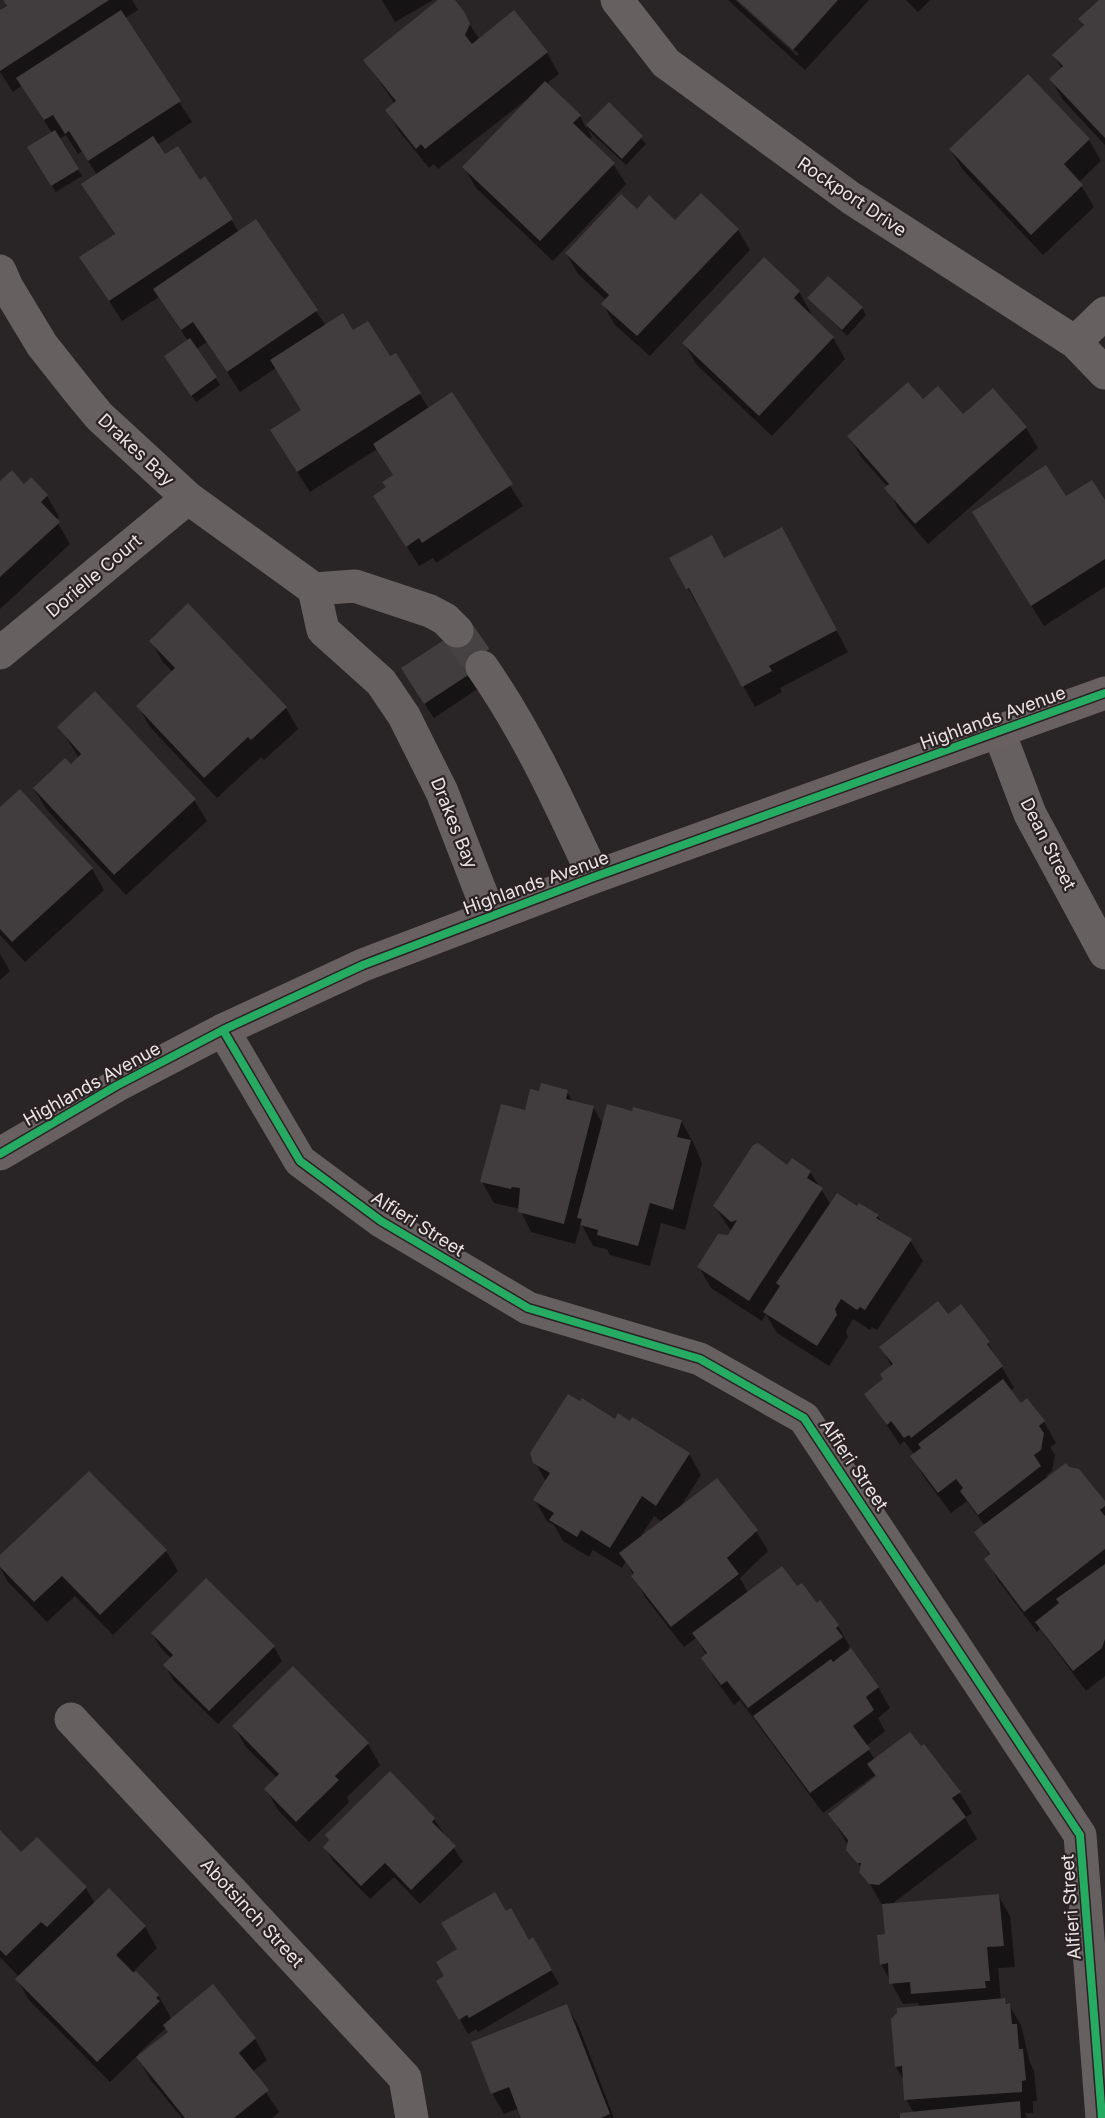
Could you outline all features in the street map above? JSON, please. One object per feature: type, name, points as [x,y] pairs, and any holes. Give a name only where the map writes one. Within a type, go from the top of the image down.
[{"type":"main road","name":"Highlands Avenue","points":[[0,1154],[116,1086],[223,1030],[363,965],[594,877],[1105,693]]},
{"type":"street","name":"Rockport Drive","points":[[617,0],[666,63],[851,198],[1075,342],[1105,374]]},
{"type":"street","name":"Drakes Bay","points":[[0,271],[6,287],[42,345],[92,408],[188,498],[314,589],[323,630],[381,682],[404,716],[442,792],[490,916]]},
{"type":"street","points":[[1075,342],[1105,313]]},
{"type":"street","name":"Dorielle Court","points":[[0,653],[188,498]]},
{"type":"street","points":[[314,589],[354,586],[430,611],[445,619],[457,631]]},
{"type":"street","points":[[482,667],[506,702],[539,759],[594,877]]},
{"type":"street","name":"Dean Street","points":[[999,732],[1030,814],[1105,953]]},
{"type":"street","name":"Alfieri Street","points":[[223,1030],[300,1161],[381,1221],[528,1308],[700,1359],[804,1418],[1080,1835],[1102,2118]]},
{"type":"street","name":"Abotsinch Street","points":[[71,1719],[405,2078],[412,2118]]},
{"type":"building","points":[[3,0],[109,0],[0,71],[0,10],[7,6]]},
{"type":"building","points":[[438,0],[455,0],[470,24],[465,35],[472,44],[514,10],[548,52],[425,149],[421,144],[416,149],[385,110],[396,101],[363,60]]},
{"type":"building","points":[[737,0],[838,0],[793,50]]},
{"type":"building","points":[[1099,0],[1105,0],[1105,138],[1049,79],[1063,66],[1052,55],[1084,25],[1078,19]]},
{"type":"building","points":[[121,10],[181,101],[88,161],[69,131],[65,134],[53,115],[44,120],[16,78]]},
{"type":"building","points":[[1028,74],[1090,139],[1064,164],[1083,185],[1031,235],[949,149]]},
{"type":"building","points":[[545,81],[581,115],[573,123],[615,163],[540,241],[462,167]]},
{"type":"building","points":[[609,102],[643,136],[622,159],[586,125]]},
{"type":"building","points":[[55,130],[79,169],[51,186],[27,147]]},
{"type":"building","points":[[153,136],[165,154],[178,146],[200,180],[205,176],[233,219],[109,301],[79,257],[115,234],[81,184]]},
{"type":"building","points":[[701,193],[739,229],[637,336],[601,304],[609,295],[565,253],[621,194],[637,209],[649,195],[675,220]]},
{"type":"building","points":[[256,219],[318,310],[227,372],[193,322],[181,330],[153,289]]},
{"type":"building","points":[[764,257],[800,291],[794,298],[834,337],[759,416],[682,343]]},
{"type":"building","points":[[828,276],[863,307],[842,330],[807,298]]},
{"type":"building","points":[[343,313],[353,330],[368,321],[390,356],[396,353],[421,393],[297,472],[270,430],[301,410],[270,360]]},
{"type":"building","points":[[190,338],[217,377],[191,396],[164,356]]},
{"type":"building","points":[[908,382],[923,399],[938,386],[963,414],[993,388],[1027,427],[915,524],[884,488],[889,484],[847,436]]},
{"type":"building","points":[[452,392],[513,484],[422,543],[419,538],[406,547],[373,496],[386,487],[382,482],[393,475],[373,444]]},
{"type":"building","points":[[1046,465],[1066,496],[1092,480],[1105,500],[1105,559],[1031,606],[972,512]]},
{"type":"building","points":[[12,470],[24,484],[31,477],[48,495],[41,502],[60,522],[0,577],[0,481]]},
{"type":"building","points":[[782,527],[837,630],[769,666],[772,671],[742,687],[689,588],[686,589],[669,558],[712,535],[724,558]]},
{"type":"building","points":[[188,603],[287,707],[251,740],[248,737],[204,778],[136,706],[175,668],[149,641]]},
{"type":"building","points":[[464,627],[488,662],[424,704],[401,668]]},
{"type":"building","points":[[95,691],[196,799],[114,875],[33,788],[65,758],[71,764],[81,754],[57,727]]},
{"type":"building","points":[[20,789],[93,868],[12,942],[0,929],[0,807]]},
{"type":"building","points":[[541,1083],[568,1090],[566,1099],[594,1106],[564,1224],[518,1212],[520,1188],[512,1187],[511,1189],[480,1182],[501,1104],[525,1110],[530,1089],[539,1091]]},
{"type":"building","points":[[607,1104],[632,1111],[633,1107],[682,1120],[677,1137],[691,1140],[673,1210],[650,1203],[638,1246],[597,1235],[598,1230],[580,1225],[582,1219],[577,1218]]},
{"type":"building","points":[[758,1143],[787,1165],[792,1158],[811,1171],[807,1178],[823,1188],[749,1301],[697,1267],[718,1234],[728,1235],[737,1220],[731,1222],[713,1206],[753,1145]]},
{"type":"building","points":[[837,1193],[857,1206],[859,1203],[879,1215],[876,1218],[912,1239],[865,1310],[860,1307],[857,1310],[841,1299],[835,1309],[837,1315],[817,1346],[763,1312],[780,1286],[776,1283]]},
{"type":"building","points":[[938,1301],[948,1314],[961,1304],[990,1342],[987,1344],[1003,1366],[911,1438],[909,1435],[904,1438],[891,1421],[887,1425],[864,1394],[883,1379],[880,1374],[893,1364],[879,1347]]},
{"type":"building","points":[[1003,1379],[1021,1403],[1027,1398],[1045,1421],[1039,1426],[1044,1433],[1041,1450],[1034,1455],[1041,1466],[978,1515],[960,1491],[963,1488],[956,1479],[938,1493],[910,1456],[921,1448],[918,1444]]},
{"type":"building","points":[[568,1394],[580,1401],[582,1398],[615,1419],[618,1413],[630,1421],[632,1417],[690,1453],[656,1506],[642,1496],[610,1548],[581,1530],[577,1537],[549,1520],[554,1513],[533,1500],[550,1473],[533,1463],[530,1453]]},
{"type":"building","points":[[1066,1463],[1069,1467],[1079,1469],[1105,1501],[1105,1506],[1100,1510],[1105,1516],[1105,1549],[1024,1612],[984,1559],[990,1554],[974,1532]]},
{"type":"building","points":[[89,1471],[167,1550],[100,1615],[62,1576],[34,1602],[0,1567],[0,1555]]},
{"type":"building","points":[[717,1478],[758,1530],[727,1558],[739,1574],[671,1627],[631,1576],[634,1573],[619,1553]]},
{"type":"building","points":[[1105,1564],[1105,1639],[1102,1648],[1073,1671],[1035,1622],[1059,1603],[1056,1599]]},
{"type":"building","points":[[782,1566],[797,1586],[802,1583],[817,1603],[820,1600],[839,1625],[836,1628],[843,1637],[748,1708],[727,1681],[721,1685],[701,1658],[707,1653],[692,1633]]},
{"type":"building","points":[[206,1578],[275,1646],[209,1711],[163,1665],[173,1655],[151,1633]]},
{"type":"building","points":[[851,1648],[879,1687],[866,1697],[874,1710],[853,1726],[870,1749],[810,1793],[753,1716],[831,1659],[833,1662]]},
{"type":"building","points":[[293,1666],[369,1743],[335,1776],[339,1780],[296,1822],[264,1789],[279,1774],[232,1726]]},
{"type":"building","points":[[910,1732],[921,1746],[924,1744],[961,1792],[952,1798],[966,1817],[879,1885],[869,1884],[859,1872],[861,1863],[857,1863],[846,1850],[848,1840],[828,1814],[876,1776],[867,1764]]},
{"type":"building","points":[[390,1771],[435,1818],[432,1822],[456,1846],[411,1890],[385,1863],[361,1886],[323,1847],[329,1840],[325,1835]]},
{"type":"building","points":[[0,1830],[21,1852],[37,1837],[87,1887],[47,1927],[41,1922],[6,1956],[0,1950]]},
{"type":"building","points":[[109,1888],[146,1926],[116,1955],[134,1973],[136,1971],[159,1995],[156,1998],[160,2001],[97,2062],[15,1979]]},
{"type":"building","points":[[495,1892],[506,1911],[511,1908],[529,1940],[533,1937],[552,1970],[469,2018],[467,2015],[459,2020],[436,1981],[444,1976],[436,1962],[457,1949],[441,1923]]},
{"type":"building","points":[[999,1894],[1004,1946],[987,1947],[990,1981],[985,1981],[986,1988],[911,1994],[910,1982],[889,1984],[888,1963],[880,1965],[877,1935],[885,1934],[882,1904]]},
{"type":"building","points":[[213,1984],[256,2038],[239,2053],[269,2090],[234,2118],[185,2118],[136,2057],[168,2032],[163,2025]]},
{"type":"building","points":[[1005,1998],[1006,2004],[1010,2003],[1012,2024],[1017,2024],[1019,2049],[1023,2049],[1026,2080],[1022,2081],[1022,2092],[904,2100],[902,2066],[895,2067],[891,2019],[897,2013],[897,2008]]},
{"type":"building","points":[[567,2004],[610,2114],[601,2118],[521,2118],[509,2087],[491,2094],[471,2042]]},
{"type":"building","points":[[1020,2101],[1021,2118],[900,2118],[900,2113]]},
{"type":"tunnel","points":[[457,631],[482,667]]},
{"type":"cycle path","points":[[0,1154],[116,1086],[223,1030],[363,965],[594,877],[1105,693]]},
{"type":"cycle path","points":[[223,1030],[300,1161],[381,1221],[528,1308],[700,1359],[804,1418],[1080,1835],[1102,2118]]}]
